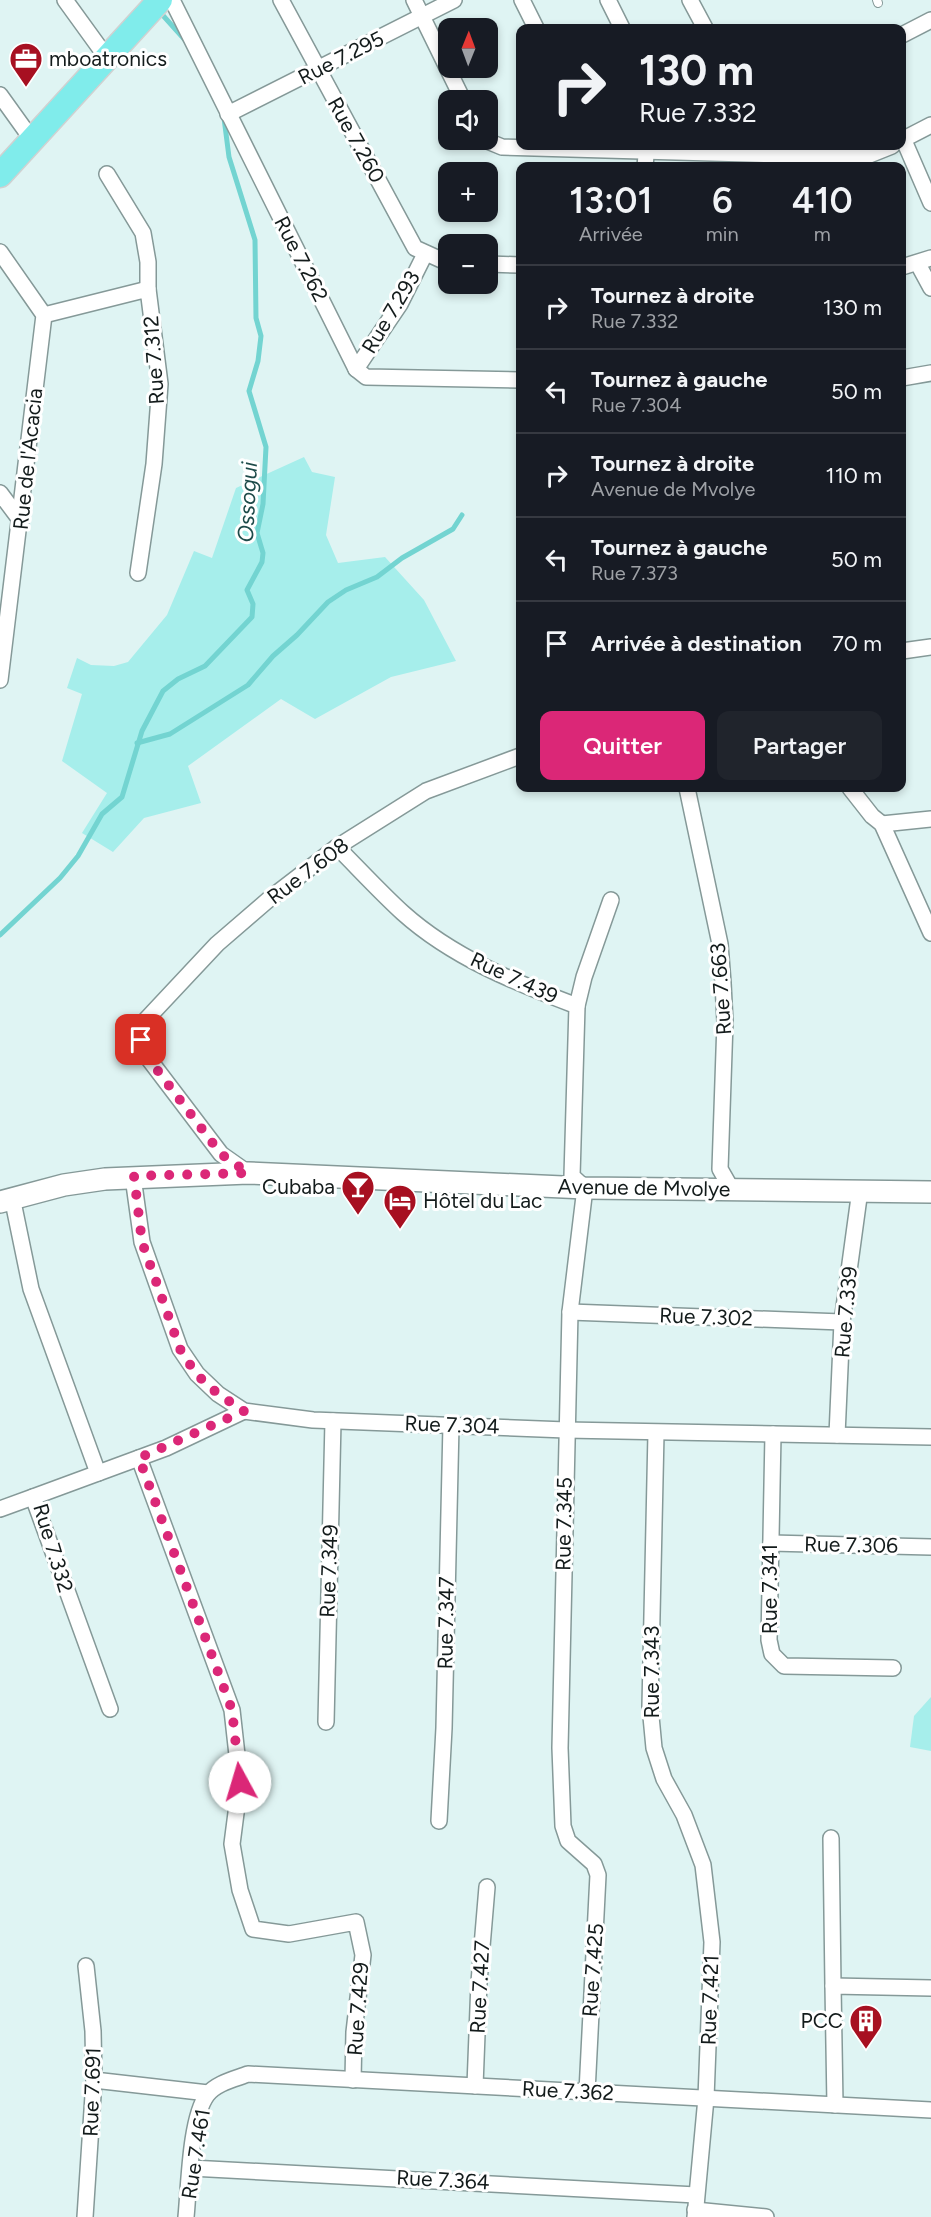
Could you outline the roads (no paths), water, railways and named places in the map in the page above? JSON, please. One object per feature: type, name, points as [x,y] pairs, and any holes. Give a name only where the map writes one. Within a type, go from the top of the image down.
[{"type":"main road","points":[[0,175],[154,6]]},
{"type":"main road","name":"Avenue de Mvolye","points":[[6,1199],[64,1185],[134,1176],[248,1173],[585,1188],[931,1192]]},
{"type":"street","points":[[65,0],[107,58]]},
{"type":"street","name":"Rue 7.262","points":[[172,0],[356,369]]},
{"type":"street","name":"Rue 7.260","points":[[281,0],[317,71],[415,248],[424,254]]},
{"type":"street","points":[[414,0],[458,90]]},
{"type":"street","name":"Rue 7.295","points":[[228,114],[454,0]]},
{"type":"street","points":[[522,0],[534,24]]},
{"type":"street","points":[[608,0],[620,24]]},
{"type":"street","points":[[690,0],[703,24]]},
{"type":"street","points":[[906,33],[931,20]]},
{"type":"street","points":[[0,94],[33,141]]},
{"type":"street","points":[[906,137],[931,125]]},
{"type":"street","points":[[498,145],[516,148]]},
{"type":"street","points":[[556,150],[646,155],[854,157],[867,156],[879,150]]},
{"type":"street","points":[[904,150],[931,203]]},
{"type":"street","points":[[107,174],[143,233],[148,262],[148,289]]},
{"type":"street","points":[[0,252],[44,315]]},
{"type":"street","points":[[424,254],[438,259]]},
{"type":"street","name":"Rue 7.293","points":[[356,369],[400,304],[424,254]]},
{"type":"street","points":[[906,266],[925,261],[931,288]]},
{"type":"street","points":[[498,264],[516,265]]},
{"type":"street","name":"Rue 7.312","points":[[44,315],[148,289],[160,384],[154,464],[138,573]]},
{"type":"street","name":"Rue de l'Acacia","points":[[0,680],[21,521],[44,315]]},
{"type":"street","points":[[356,369],[366,377],[516,380]]},
{"type":"street","points":[[906,377],[931,373]]},
{"type":"street","points":[[0,494],[21,521]]},
{"type":"street","points":[[906,650],[931,647]]},
{"type":"street","name":"Rue 7.608","points":[[248,1173],[221,1154],[145,1054],[141,1040],[143,1023],[217,944],[268,900],[337,847],[426,791],[516,757]]},
{"type":"street","name":"Rue 7.663","points":[[688,792],[720,944],[726,1022],[720,1169],[732,1190]]},
{"type":"street","points":[[853,792],[872,816],[882,824],[931,933]]},
{"type":"street","points":[[882,824],[931,819]]},
{"type":"street","name":"Rue 7.439","points":[[337,847],[404,914],[436,937],[484,968],[577,1006],[572,1176],[585,1188]]},
{"type":"street","points":[[577,1006],[584,977],[611,900]]},
{"type":"street","name":"Rue 7.304","points":[[134,1176],[142,1242],[180,1349],[196,1374],[218,1394],[244,1411],[285,1418],[566,1430],[931,1437]]},
{"type":"street","name":"Rue 7.345","points":[[582,1855],[568,1841],[563,1826],[560,1748],[570,1312],[585,1188]]},
{"type":"street","name":"Rue 7.339","points":[[837,1435],[842,1322],[860,1190]]},
{"type":"street","points":[[6,1199],[31,1289],[98,1473]]},
{"type":"street","name":"Rue 7.302","points":[[570,1312],[842,1322]]},
{"type":"street","name":"Rue 7.332","points":[[110,1709],[33,1497],[139,1458],[244,1411]]},
{"type":"street","name":"Rue 7.349","points":[[326,1722],[333,1420]]},
{"type":"street","name":"Rue 7.347","points":[[439,1821],[444,1728],[451,1425]]},
{"type":"street","name":"Rue 7.343","points":[[656,1433],[650,1706],[654,1748],[664,1779],[684,1815],[703,1866],[708,1901]]},
{"type":"street","name":"Rue 7.341","points":[[773,1434],[769,1640],[772,1654],[784,1666],[893,1668]]},
{"type":"street","name":"Rue 7.429","points":[[139,1458],[232,1710],[240,1782],[232,1844],[240,1890],[253,1929],[289,1934],[356,1922],[363,1955],[354,2032],[353,2080]]},
{"type":"street","points":[[0,1509],[33,1497]]},
{"type":"street","name":"Rue 7.306","points":[[771,1543],[931,1547]]},
{"type":"street","points":[[831,1838],[835,2105]]},
{"type":"street","name":"Rue 7.425","points":[[582,1855],[594,1864],[598,1875],[587,2092]]},
{"type":"street","name":"Rue 7.427","points":[[475,2086],[479,1982],[487,1887]]},
{"type":"street","name":"Rue 7.421","points":[[695,2207],[706,2098],[712,1942],[708,1901]]},
{"type":"street","name":"Rue 7.691","points":[[85,2217],[94,2080],[93,2031],[86,1966]]},
{"type":"street","points":[[833,1986],[931,1989]]},
{"type":"street","name":"Rue 7.362","points":[[208,2093],[226,2081],[248,2074],[931,2110]]},
{"type":"street","points":[[94,2080],[208,2093]]},
{"type":"street","name":"Rue 7.461","points":[[186,2217],[199,2109],[208,2093]]},
{"type":"street","name":"Rue 7.364","points":[[191,2168],[695,2207],[766,2217]]},
{"type":"waterway","name":"Ossogui","points":[[159,11],[185,40]]},
{"type":"waterway","name":"Ossogui","points":[[0,935],[60,878],[78,856],[102,814],[122,797],[142,731],[163,691],[178,679],[205,666],[252,617],[253,604],[247,590],[262,562],[263,553],[257,533],[263,504],[266,447],[249,391],[258,361],[261,336],[256,318],[255,240],[229,157],[224,118]]},
{"type":"waterway","points":[[137,743],[170,734],[248,685],[273,656],[297,635],[328,602],[346,590],[377,577],[402,558],[453,529],[462,515]]},
{"type":"place","name":"mboatronics","points":[[26,88]]},
{"type":"place","name":"Cubaba","points":[[358,1216]]},
{"type":"place","name":"Hôtel du Lac","points":[[400,1230]]},
{"type":"place","name":"PCC","points":[[866,2050]]}]
